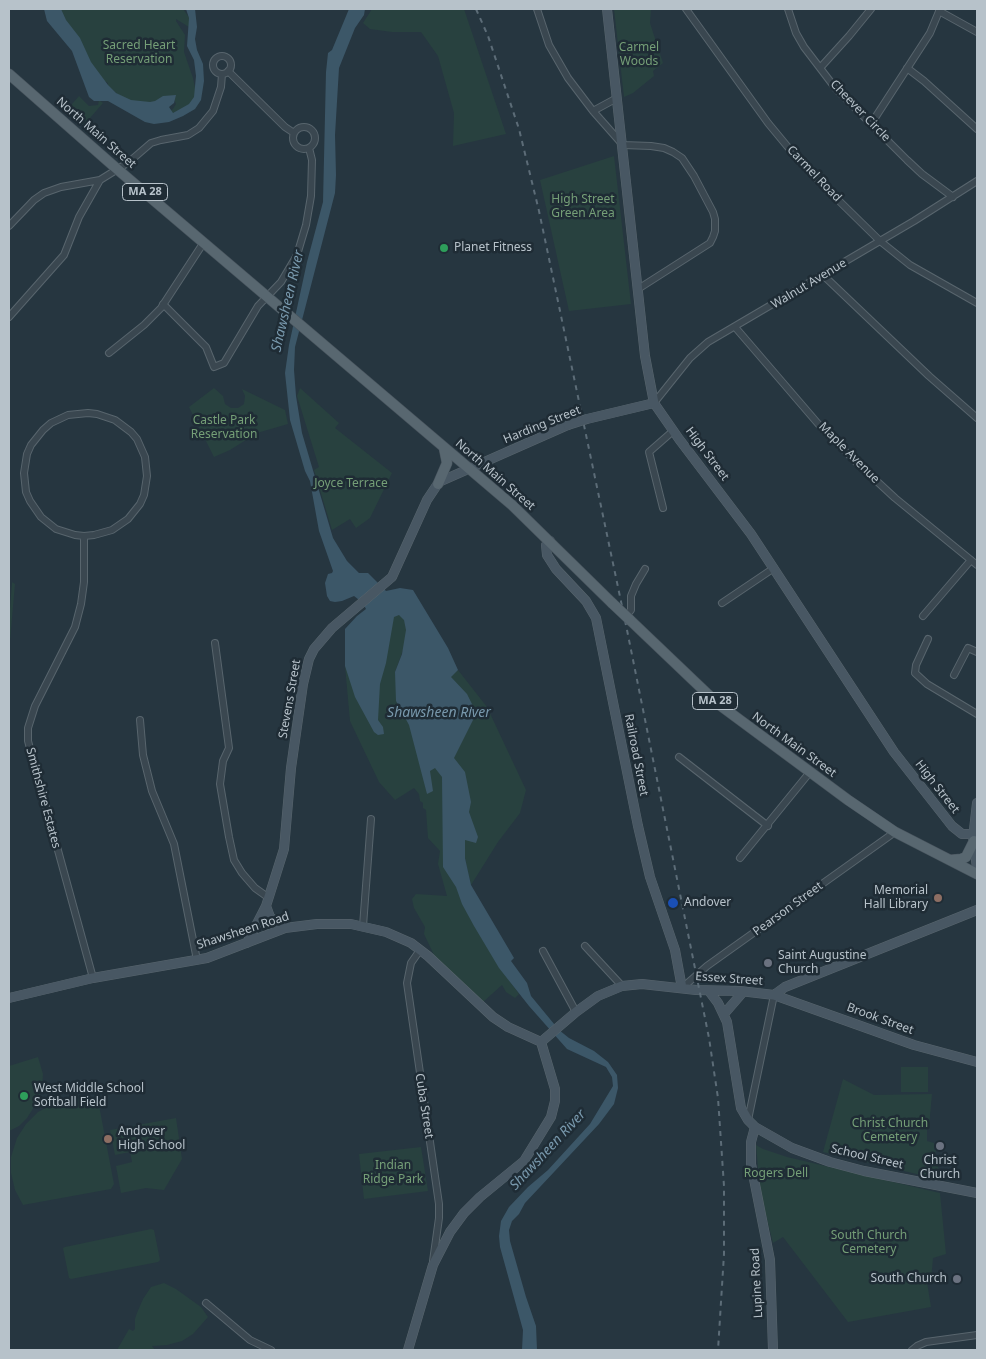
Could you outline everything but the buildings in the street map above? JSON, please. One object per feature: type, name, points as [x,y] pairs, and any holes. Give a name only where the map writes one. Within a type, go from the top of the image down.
[{"type":"main road","name":"High Street","points":[[607,9],[645,356],[654,403],[774,568],[894,752],[952,826],[962,834],[975,838]]},
{"type":"main road","name":"North Main Street","points":[[9,74],[117,169],[512,505],[717,703],[895,832],[977,874]]},
{"type":"main road","name":"Harding Street","points":[[470,470],[568,426],[588,419],[654,403]]},
{"type":"main road","points":[[438,484],[447,463],[444,448]]},
{"type":"main road","points":[[438,484],[470,470]]},
{"type":"main road","name":"Stevens Street","points":[[247,943],[267,902],[284,849],[292,768],[309,659],[316,645],[323,637],[392,577],[427,500],[438,484]]},
{"type":"main road","name":"Railroad Street","points":[[550,541],[546,545],[548,555],[556,569],[586,601],[596,618],[638,826],[650,877],[675,950],[682,988]]},
{"type":"main road","points":[[977,803],[975,838],[977,868]]},
{"type":"main road","points":[[950,860],[961,859],[966,856],[975,838]]},
{"type":"main road","points":[[267,902],[270,917],[285,928]]},
{"type":"main road","name":"Essex Street","points":[[544,1040],[576,1012],[603,993],[622,986],[642,984],[774,995],[786,987],[977,910]]},
{"type":"main road","name":"Shawsheen Road","points":[[9,998],[93,978],[197,960],[216,955],[285,928],[335,923],[363,926],[399,937],[420,950],[493,1017],[508,1027],[544,1040]]},
{"type":"main road","name":"School Street","points":[[708,991],[714,996],[724,1014],[733,1054],[739,1102],[748,1120],[755,1127],[792,1148],[830,1162],[864,1171],[977,1193]]},
{"type":"main road","points":[[724,1014],[744,992]]},
{"type":"main road","name":"Brook Street","points":[[774,995],[891,1037],[977,1062]]},
{"type":"main road","points":[[408,1350],[433,1265],[450,1232],[464,1213],[480,1197],[524,1161],[551,1117],[555,1101],[555,1090],[544,1040]]},
{"type":"main road","name":"Lupine Road","points":[[755,1127],[751,1142],[751,1164],[769,1253],[773,1350]]},
{"type":"street","points":[[537,9],[556,60],[593,111],[623,145],[664,148],[682,158],[694,176],[715,219],[713,237],[710,242],[638,289]]},
{"type":"street","name":"Carmel Road","points":[[686,9],[755,106],[786,146],[822,185],[880,241],[917,269],[977,303]]},
{"type":"street","name":"Cheever Circle","points":[[788,9],[796,33],[804,47],[841,95],[922,174],[953,197]]},
{"type":"street","points":[[820,68],[871,9]]},
{"type":"street","points":[[871,124],[930,33],[940,10],[977,32]]},
{"type":"street","points":[[907,68],[977,129]]},
{"type":"street","points":[[9,226],[34,200],[44,193],[61,187],[100,180],[129,162],[151,143],[188,136],[207,121],[213,111],[225,73],[294,133]]},
{"type":"street","points":[[593,111],[617,98]]},
{"type":"street","points":[[164,304],[206,347],[214,367],[224,363],[258,306],[266,295],[276,287],[297,255],[311,196],[312,160],[309,148],[314,140],[312,132],[303,128],[294,133]]},
{"type":"street","points":[[294,133],[295,145],[300,149],[309,148]]},
{"type":"street","points":[[9,317],[64,255],[79,217],[100,180]]},
{"type":"street","name":"Walnut Avenue","points":[[654,403],[698,349],[824,275],[977,181]]},
{"type":"street","points":[[109,353],[144,325],[164,304],[204,242]]},
{"type":"street","points":[[824,275],[928,376],[977,418]]},
{"type":"street","name":"Maple Avenue","points":[[734,328],[814,419],[850,456],[895,498],[977,565]]},
{"type":"street","points":[[78,413],[97,414],[115,420],[131,432],[145,457],[147,476],[144,495],[140,504],[128,519],[112,530],[84,536],[56,529],[41,517],[26,492],[24,473],[28,454],[36,438],[43,430],[59,419],[78,413]]},
{"type":"street","points":[[663,508],[649,452],[673,431]]},
{"type":"street","name":"Smithshire Estates","points":[[84,536],[84,582],[75,627],[35,706],[28,728],[28,741],[93,978]]},
{"type":"street","points":[[923,616],[971,560]]},
{"type":"street","points":[[722,604],[774,568]]},
{"type":"street","points":[[628,618],[636,584],[645,569]]},
{"type":"street","points":[[928,639],[916,665],[915,673],[927,684],[977,714]]},
{"type":"street","points":[[215,643],[229,748],[223,761],[220,784],[229,837],[234,860],[242,873],[267,902]]},
{"type":"street","points":[[954,675],[968,648],[977,652]]},
{"type":"street","points":[[140,720],[143,755],[152,791],[174,844],[197,960]]},
{"type":"street","points":[[679,757],[768,826]]},
{"type":"street","points":[[740,858],[768,826],[810,772]]},
{"type":"street","points":[[363,926],[371,819]]},
{"type":"street","name":"Pearson Street","points":[[682,988],[707,966],[895,832]]},
{"type":"street","points":[[585,946],[622,986]]},
{"type":"street","name":"Cuba Street","points":[[420,950],[411,963],[407,983],[439,1204],[433,1265]]},
{"type":"street","points":[[544,952],[576,1012]]},
{"type":"street","points":[[748,1120],[774,995]]},
{"type":"street","points":[[206,1303],[250,1340],[271,1350]]},
{"type":"street","points":[[912,1350],[926,1342],[977,1335]]},
{"type":"green space","name":"Sacred Heart Reservation","points":[[58,9],[183,9],[191,20],[189,27],[176,19],[176,21],[185,35],[184,52],[193,78],[198,103],[191,110],[166,114],[176,104],[174,99],[137,111],[108,86],[108,83],[99,78]]},
{"type":"green space","points":[[372,9],[464,9],[506,134],[453,146],[454,113],[438,56],[421,32],[392,32],[370,29],[363,23]]},
{"type":"green space","name":"Carmel Woods","points":[[614,9],[651,9],[650,23],[663,63],[653,71],[654,76],[633,93],[624,97]]},
{"type":"green space","points":[[79,96],[89,106],[98,105],[99,100],[103,103],[83,126],[66,111]]},
{"type":"green space","name":"High Street Green Area","points":[[614,156],[631,304],[569,311],[540,180]]},
{"type":"green space","name":"Castle Park Reservation","points":[[214,388],[223,396],[225,404],[231,408],[238,408],[244,404],[245,396],[242,389],[285,410],[288,424],[257,433],[230,450],[214,457],[189,407]]},
{"type":"green space","name":"Joyce Terrace","points":[[300,388],[339,423],[335,428],[392,473],[370,518],[356,528],[350,519],[332,530],[314,470],[319,467],[297,396]]},
{"type":"green space","points":[[12,582],[15,584],[9,652],[9,621]]},
{"type":"green space","points":[[401,602],[408,637],[395,672],[435,755],[445,782],[447,841],[509,980],[519,994],[515,998],[506,992],[502,985],[483,1002],[434,955],[424,934],[425,927],[414,908],[412,899],[416,894],[447,896],[438,864],[440,851],[428,838],[426,810],[423,808],[419,794],[414,788],[395,800],[379,782],[350,721],[345,666],[351,678]]},
{"type":"green space","points":[[458,670],[487,707],[526,790],[520,813],[498,842],[471,885],[465,858],[465,839],[443,744],[441,685]]},
{"type":"green space","name":"West Middle School Softball Field","points":[[38,1057],[43,1074],[39,1099],[27,1118],[19,1126],[9,1131],[9,1066]]},
{"type":"green space","points":[[901,1067],[928,1067],[928,1092],[901,1092]]},
{"type":"green space","name":"Christ Church Cemetery","points":[[843,1079],[874,1095],[932,1094],[927,1141],[934,1143],[934,1150],[936,1150],[934,1159],[938,1163],[938,1179],[823,1152]]},
{"type":"green space","points":[[72,1098],[98,1100],[114,1184],[111,1189],[23,1205],[15,1190],[11,1173],[11,1157],[17,1138],[26,1124],[38,1112],[55,1103]]},
{"type":"green space","points":[[176,1118],[182,1159],[164,1190],[146,1188],[121,1193],[116,1166],[132,1162],[130,1152],[115,1155],[110,1130]]},
{"type":"green space","name":"South Church Cemetery","points":[[756,1145],[787,1157],[940,1193],[946,1254],[933,1258],[931,1281],[927,1282],[931,1307],[848,1322],[783,1237],[773,1243],[760,1191]]},
{"type":"green space","name":"Indian Ridge Park","points":[[421,1147],[428,1191],[364,1199],[359,1154]]},
{"type":"green space","points":[[151,1229],[154,1230],[160,1260],[158,1262],[69,1278],[63,1248]]},
{"type":"green space","points":[[164,1283],[201,1307],[208,1317],[193,1334],[182,1341],[152,1346],[155,1350],[117,1350],[129,1329],[133,1331],[135,1329],[137,1313],[151,1287]]},
{"type":"water","points":[[44,9],[61,9],[66,20],[80,38],[91,62],[116,93],[131,100],[150,102],[163,96],[176,95],[174,103],[169,107],[173,113],[189,104],[194,97],[196,76],[194,60],[187,46],[189,18],[186,9],[195,9],[197,27],[195,39],[203,64],[204,81],[201,100],[195,109],[183,116],[169,122],[154,124],[145,122],[108,101],[94,101],[89,97],[72,51],[47,21]]},
{"type":"water","name":"Shawsheen River","points":[[349,9],[365,9],[364,15],[355,28],[339,68],[335,135],[335,193],[295,347],[296,396],[302,433],[333,538],[347,561],[359,573],[368,573],[386,591],[400,588],[413,590],[448,648],[458,670],[451,677],[467,694],[473,706],[474,718],[454,758],[465,772],[471,802],[469,812],[478,837],[476,843],[465,840],[465,858],[471,885],[514,958],[511,961],[527,983],[531,996],[559,1030],[569,1038],[594,1051],[608,1062],[617,1075],[618,1088],[614,1104],[599,1124],[525,1203],[519,1214],[512,1221],[509,1230],[510,1241],[536,1326],[537,1350],[522,1350],[523,1330],[500,1247],[501,1221],[509,1207],[548,1170],[590,1124],[613,1086],[612,1077],[606,1067],[567,1049],[529,1006],[499,968],[462,904],[456,887],[443,867],[442,777],[435,768],[430,771],[433,791],[427,794],[409,725],[396,701],[395,672],[402,654],[406,630],[404,620],[399,615],[394,617],[386,663],[380,684],[378,720],[383,727],[384,734],[378,735],[374,732],[355,697],[345,666],[345,629],[366,609],[363,603],[354,596],[335,602],[330,601],[327,596],[325,583],[328,574],[333,571],[319,531],[310,481],[305,471],[290,420],[285,373],[289,345],[307,262],[323,202],[328,53],[332,50]]},
{"type":"railway","points":[[476,9],[488,36],[519,129],[539,211],[627,630],[709,1038],[718,1098],[724,1186],[724,1254],[718,1350]]},
{"type":"place","name":"Planet Fitness","points":[[444,248]]},
{"type":"place","name":"Memorial Hall Library","points":[[938,898]]},
{"type":"place","name":"Andover","points":[[673,903]]},
{"type":"place","name":"Saint Augustine Church","points":[[768,963]]},
{"type":"place","name":"West Middle School Softball Field","points":[[24,1096]]},
{"type":"place","name":"Andover High School","points":[[108,1139]]},
{"type":"place","name":"Christ Church","points":[[940,1146]]},
{"type":"place","name":"South Church","points":[[957,1279]]},
{"type":"park label","name":"Rogers Dell","points":[[776,1174]]}]
